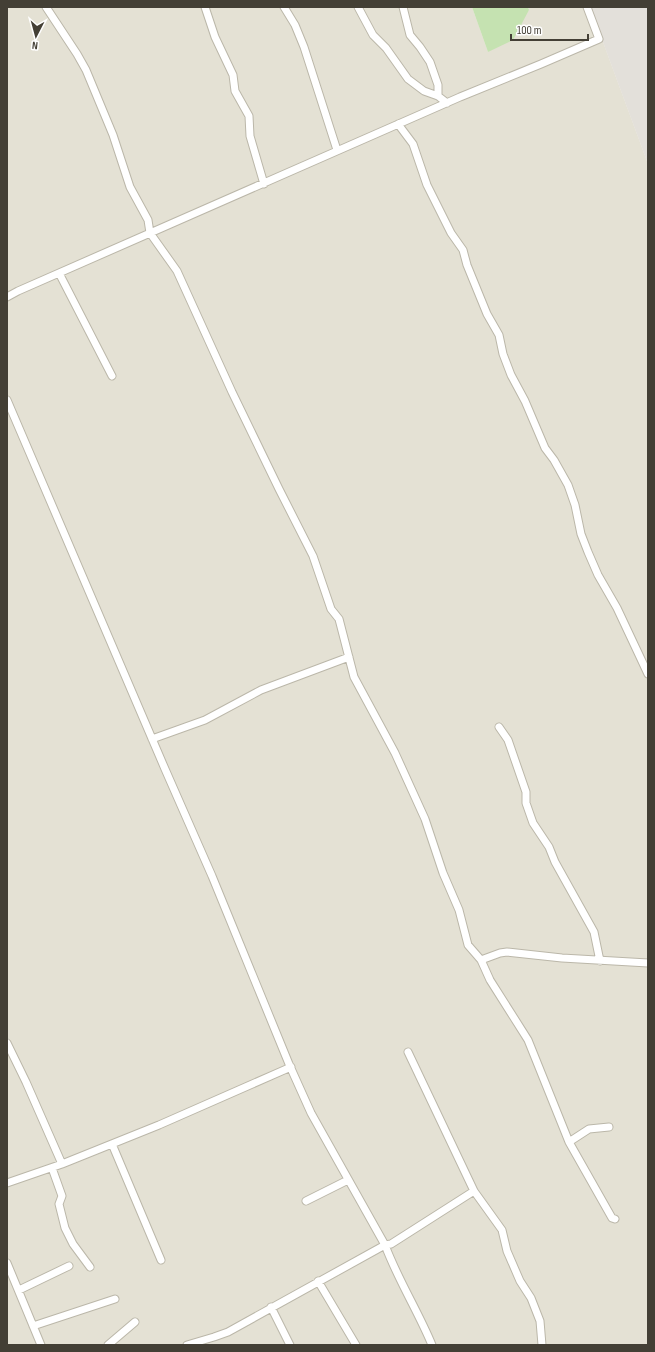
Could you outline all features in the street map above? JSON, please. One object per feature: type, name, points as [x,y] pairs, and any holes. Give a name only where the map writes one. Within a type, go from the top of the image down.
[{"type":"street","points":[[46,7],[86,70],[113,135],[130,187],[148,220],[150,233],[177,272],[278,489],[314,556],[331,609],[339,619],[354,677],[394,753],[425,819],[443,873],[459,910],[468,945],[481,960],[490,980],[528,1040],[569,1142],[612,1218],[615,1219]]},
{"type":"street","points":[[205,7],[215,37],[233,75],[235,91],[249,116],[250,136],[264,184]]},
{"type":"street","points":[[284,7],[290,15],[304,47],[337,150]]},
{"type":"street","points":[[358,7],[373,34],[386,48],[408,79],[424,91],[438,96],[447,103]]},
{"type":"street","points":[[402,7],[410,35],[430,62],[438,85],[438,96]]},
{"type":"street","points":[[7,297],[264,184],[337,150],[599,39],[587,7]]},
{"type":"street","points":[[398,124],[413,144],[426,185],[451,233],[463,250],[467,265],[487,314],[499,335],[502,354],[511,375],[525,401],[545,448],[554,460],[568,485],[575,505],[581,534],[598,575],[617,608],[648,674]]},
{"type":"street","points":[[59,273],[112,376]]},
{"type":"street","points":[[7,400],[212,876],[290,1067],[311,1113],[385,1245],[394,1268],[419,1315],[432,1345]]},
{"type":"street","points":[[152,739],[205,720],[261,690],[349,657]]},
{"type":"street","points":[[499,727],[508,740],[526,792],[526,803],[533,823],[549,847],[555,862],[594,932],[600,961]]},
{"type":"street","points":[[481,960],[507,952],[648,964]]},
{"type":"street","points":[[7,1043],[62,1164]]},
{"type":"street","points":[[408,1052],[474,1191],[502,1230],[507,1250],[517,1275],[531,1298],[540,1321],[542,1345]]},
{"type":"street","points":[[7,1183],[52,1168],[112,1144],[192,1111],[290,1067]]},
{"type":"street","points":[[569,1142],[589,1129],[609,1127]]},
{"type":"street","points":[[112,1144],[161,1260]]},
{"type":"street","points":[[52,1168],[62,1196],[59,1204],[65,1228],[73,1244],[90,1267]]},
{"type":"street","points":[[306,1201],[348,1180]]},
{"type":"street","points":[[187,1345],[228,1332],[318,1281],[385,1245],[391,1244],[474,1191]]},
{"type":"street","points":[[7,1263],[42,1345]]},
{"type":"street","points":[[19,1290],[69,1266]]},
{"type":"street","points":[[318,1281],[356,1345]]},
{"type":"street","points":[[34,1326],[115,1299]]},
{"type":"street","points":[[272,1307],[290,1345]]},
{"type":"street","points":[[108,1345],[135,1322]]},
{"type":"shaded area","points":[[7,7],[472,7],[488,52],[529,10],[528,7],[590,7],[648,164],[648,1345],[7,1345]]},
{"type":"shaded area","points":[[590,7],[648,7],[648,164]]},
{"type":"green space","points":[[472,7],[528,7],[529,10],[513,40],[488,52]]}]
